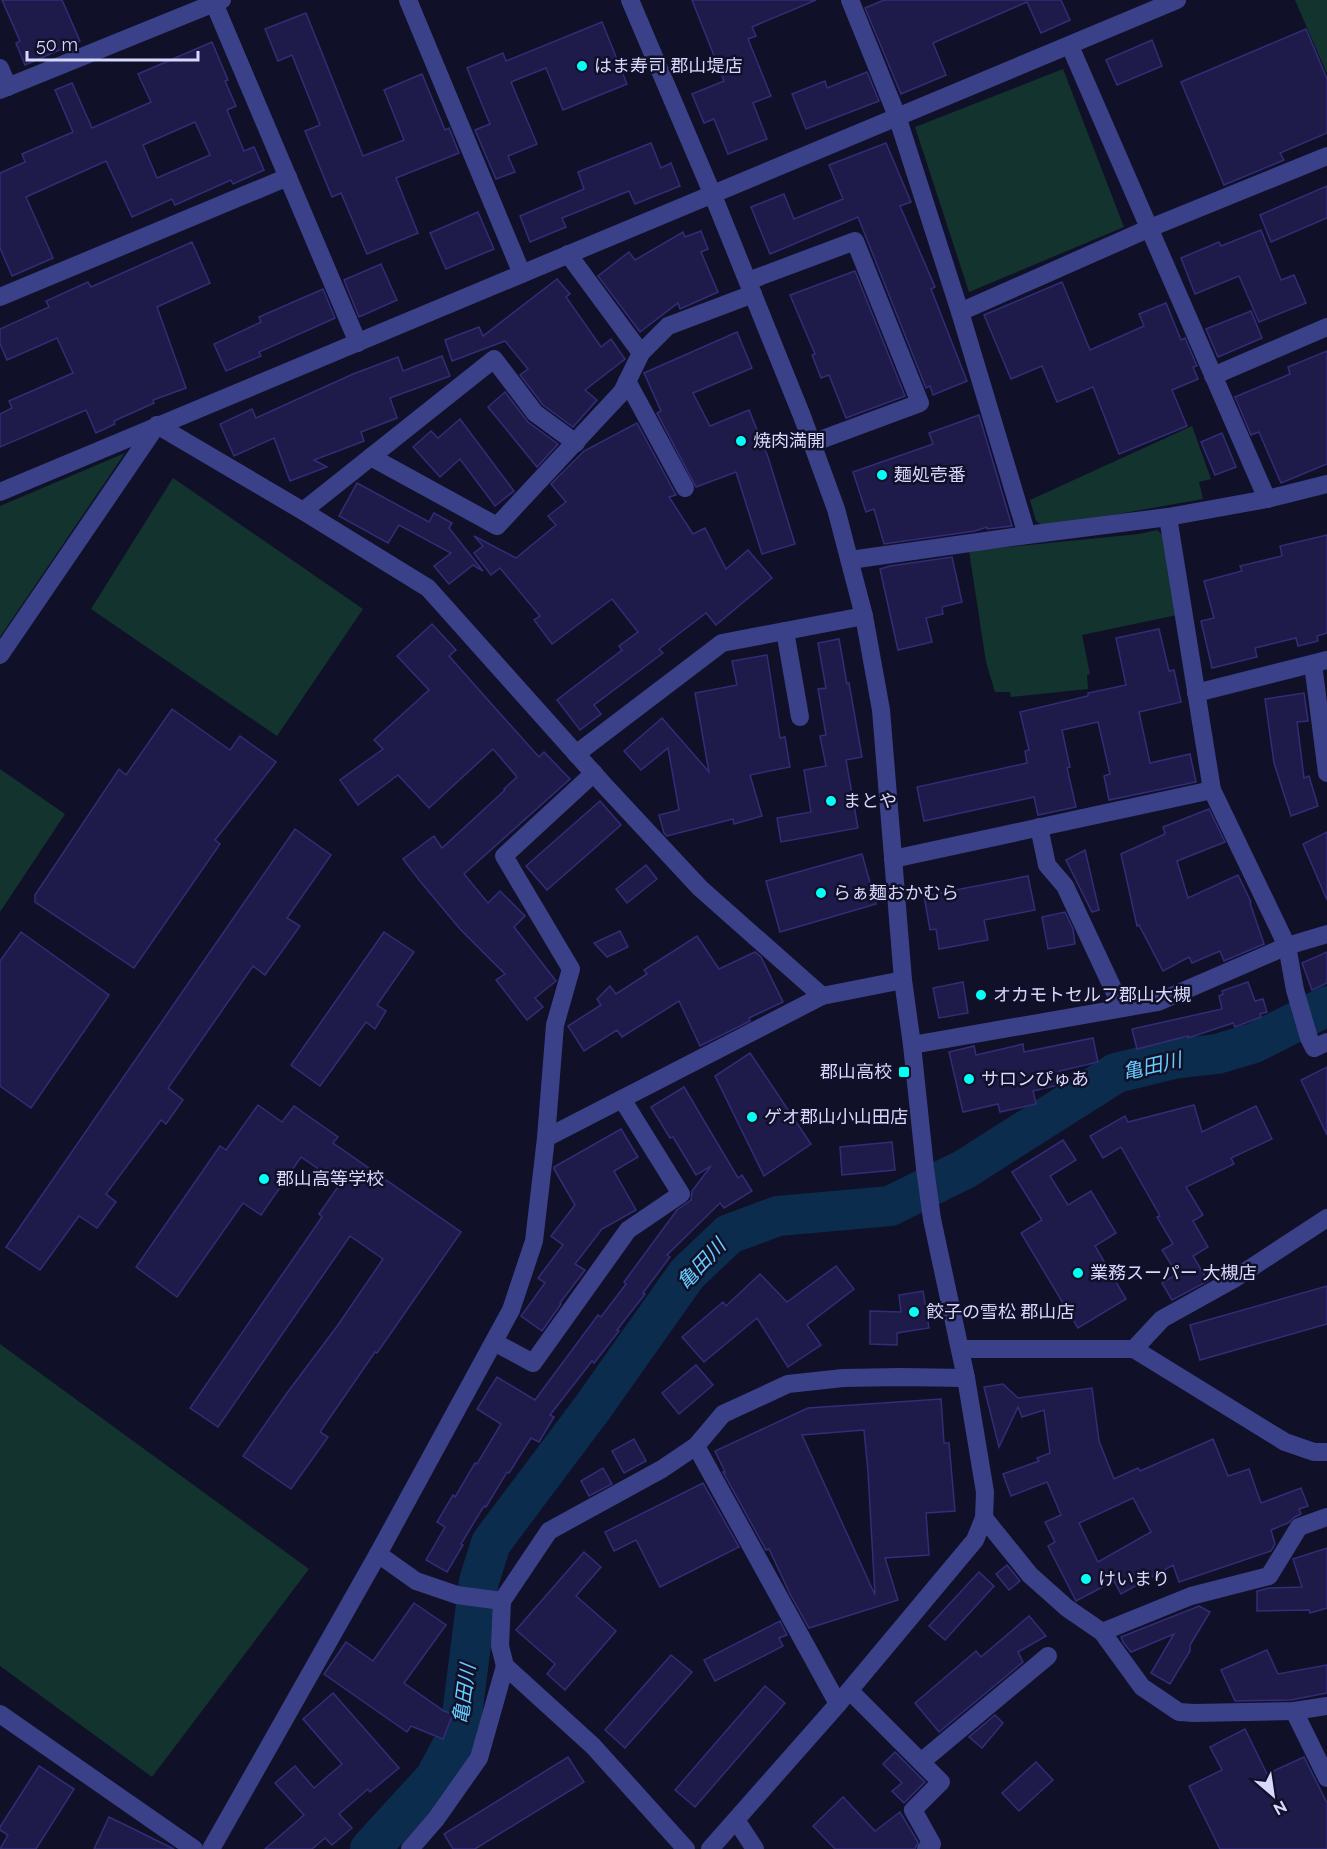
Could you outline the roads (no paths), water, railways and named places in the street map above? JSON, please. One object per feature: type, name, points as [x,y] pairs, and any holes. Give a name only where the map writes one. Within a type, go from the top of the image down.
[{"type":"street","points":[[408,0],[522,274]]},
{"type":"street","points":[[630,0],[712,194],[812,443],[836,510],[864,616],[881,710],[903,980],[932,1219],[966,1378],[986,1492],[984,1518],[975,1540],[844,1697],[710,1849]]},
{"type":"street","points":[[850,0],[897,116],[960,312],[1027,535]]},
{"type":"street","points":[[0,492],[1177,0]]},
{"type":"street","points":[[0,69],[4,89],[218,2],[358,343]]},
{"type":"street","points":[[1070,46],[1267,500]]},
{"type":"street","points":[[960,312],[1150,228],[1327,156]]},
{"type":"street","points":[[0,297],[288,177]]},
{"type":"street","points":[[371,457],[497,526],[622,392],[641,352],[668,326],[855,241],[920,403],[812,443]]},
{"type":"street","points":[[568,255],[641,352]]},
{"type":"street","points":[[1213,376],[1327,327]]},
{"type":"street","points":[[303,511],[494,359],[535,413],[576,443]]},
{"type":"street","points":[[627,381],[685,488]]},
{"type":"street","points":[[157,425],[428,588],[576,754],[700,888],[822,996]]},
{"type":"street","points":[[0,655],[157,425]]},
{"type":"street","points":[[850,560],[1168,517],[1267,500],[1327,484]]},
{"type":"street","points":[[1168,517],[1212,790],[1287,946],[1298,1004],[1318,1040]]},
{"type":"street","points":[[576,754],[722,643],[864,616]]},
{"type":"street","points":[[785,631],[800,717]]},
{"type":"street","points":[[1196,693],[1320,662],[1327,773]]},
{"type":"street","points":[[211,1849],[378,1554],[511,1310],[534,1242],[546,1138],[555,1025],[571,969],[504,856],[594,773]]},
{"type":"street","points":[[893,859],[1212,790]]},
{"type":"street","points":[[1039,827],[1047,865],[1065,886],[1122,1008]]},
{"type":"street","points":[[912,1045],[1158,1002],[1287,946],[1327,934]]},
{"type":"street","points":[[546,1138],[822,996],[903,980]]},
{"type":"street","points":[[494,1342],[532,1363],[628,1230],[681,1194],[622,1099]]},
{"type":"street","points":[[1134,1349],[1162,1319],[1234,1280],[1327,1218]]},
{"type":"street","points":[[960,1349],[1134,1349],[1285,1442],[1314,1452],[1327,1452]]},
{"type":"street","points":[[410,1849],[436,1819],[479,1758],[505,1666],[500,1646],[501,1600],[549,1531],[662,1468],[696,1446],[723,1414],[788,1384],[843,1378],[966,1378]]},
{"type":"street","points":[[696,1446],[844,1697],[921,1762],[941,1782],[913,1810],[933,1844],[926,1849]]},
{"type":"street","points":[[1102,1632],[1191,1596],[1269,1576],[1299,1527],[1327,1517]]},
{"type":"street","points":[[984,1518],[1030,1575],[1067,1608],[1102,1632],[1143,1687],[1179,1712],[1294,1711],[1327,1706]]},
{"type":"street","points":[[378,1554],[416,1581],[457,1595],[501,1600]]},
{"type":"street","points":[[921,1762],[1048,1656]]},
{"type":"street","points":[[505,1666],[593,1746],[686,1849]]},
{"type":"street","points":[[1294,1711],[1327,1778]]},
{"type":"street","points":[[0,1714],[194,1849]]},
{"type":"street","points":[[736,1820],[755,1849]]},
{"type":"waterway","name":"亀田川","points":[[370,1849],[435,1778],[460,1731],[479,1581],[491,1543],[593,1407],[687,1274],[729,1234],[778,1216],[890,1206],[965,1169],[1116,1073],[1173,1059],[1217,1054],[1254,1043],[1327,1006]]},
{"type":"place","name":"はま寿司 郡山堤店","points":[[582,66]]},
{"type":"place","name":"焼肉満開","points":[[741,441]]},
{"type":"place","name":"麺処壱番","points":[[882,475]]},
{"type":"place","name":"まとや","points":[[831,801]]},
{"type":"place","name":"らぁ麺おかむら","points":[[821,893]]},
{"type":"place","name":"オカモトセルフ郡山大槻","points":[[981,995]]},
{"type":"place","name":"郡山高校","points":[[904,1072]]},
{"type":"place","name":"サロンぴゅあ","points":[[969,1079]]},
{"type":"place","name":"ゲオ郡山小山田店","points":[[752,1117]]},
{"type":"place","name":"郡山高等学校","points":[[264,1179]]},
{"type":"place","name":"業務スーパー 大槻店","points":[[1078,1273]]},
{"type":"place","name":"餃子の雪松 郡山店","points":[[914,1312]]},
{"type":"place","name":"けいまり","points":[[1086,1579]]}]
